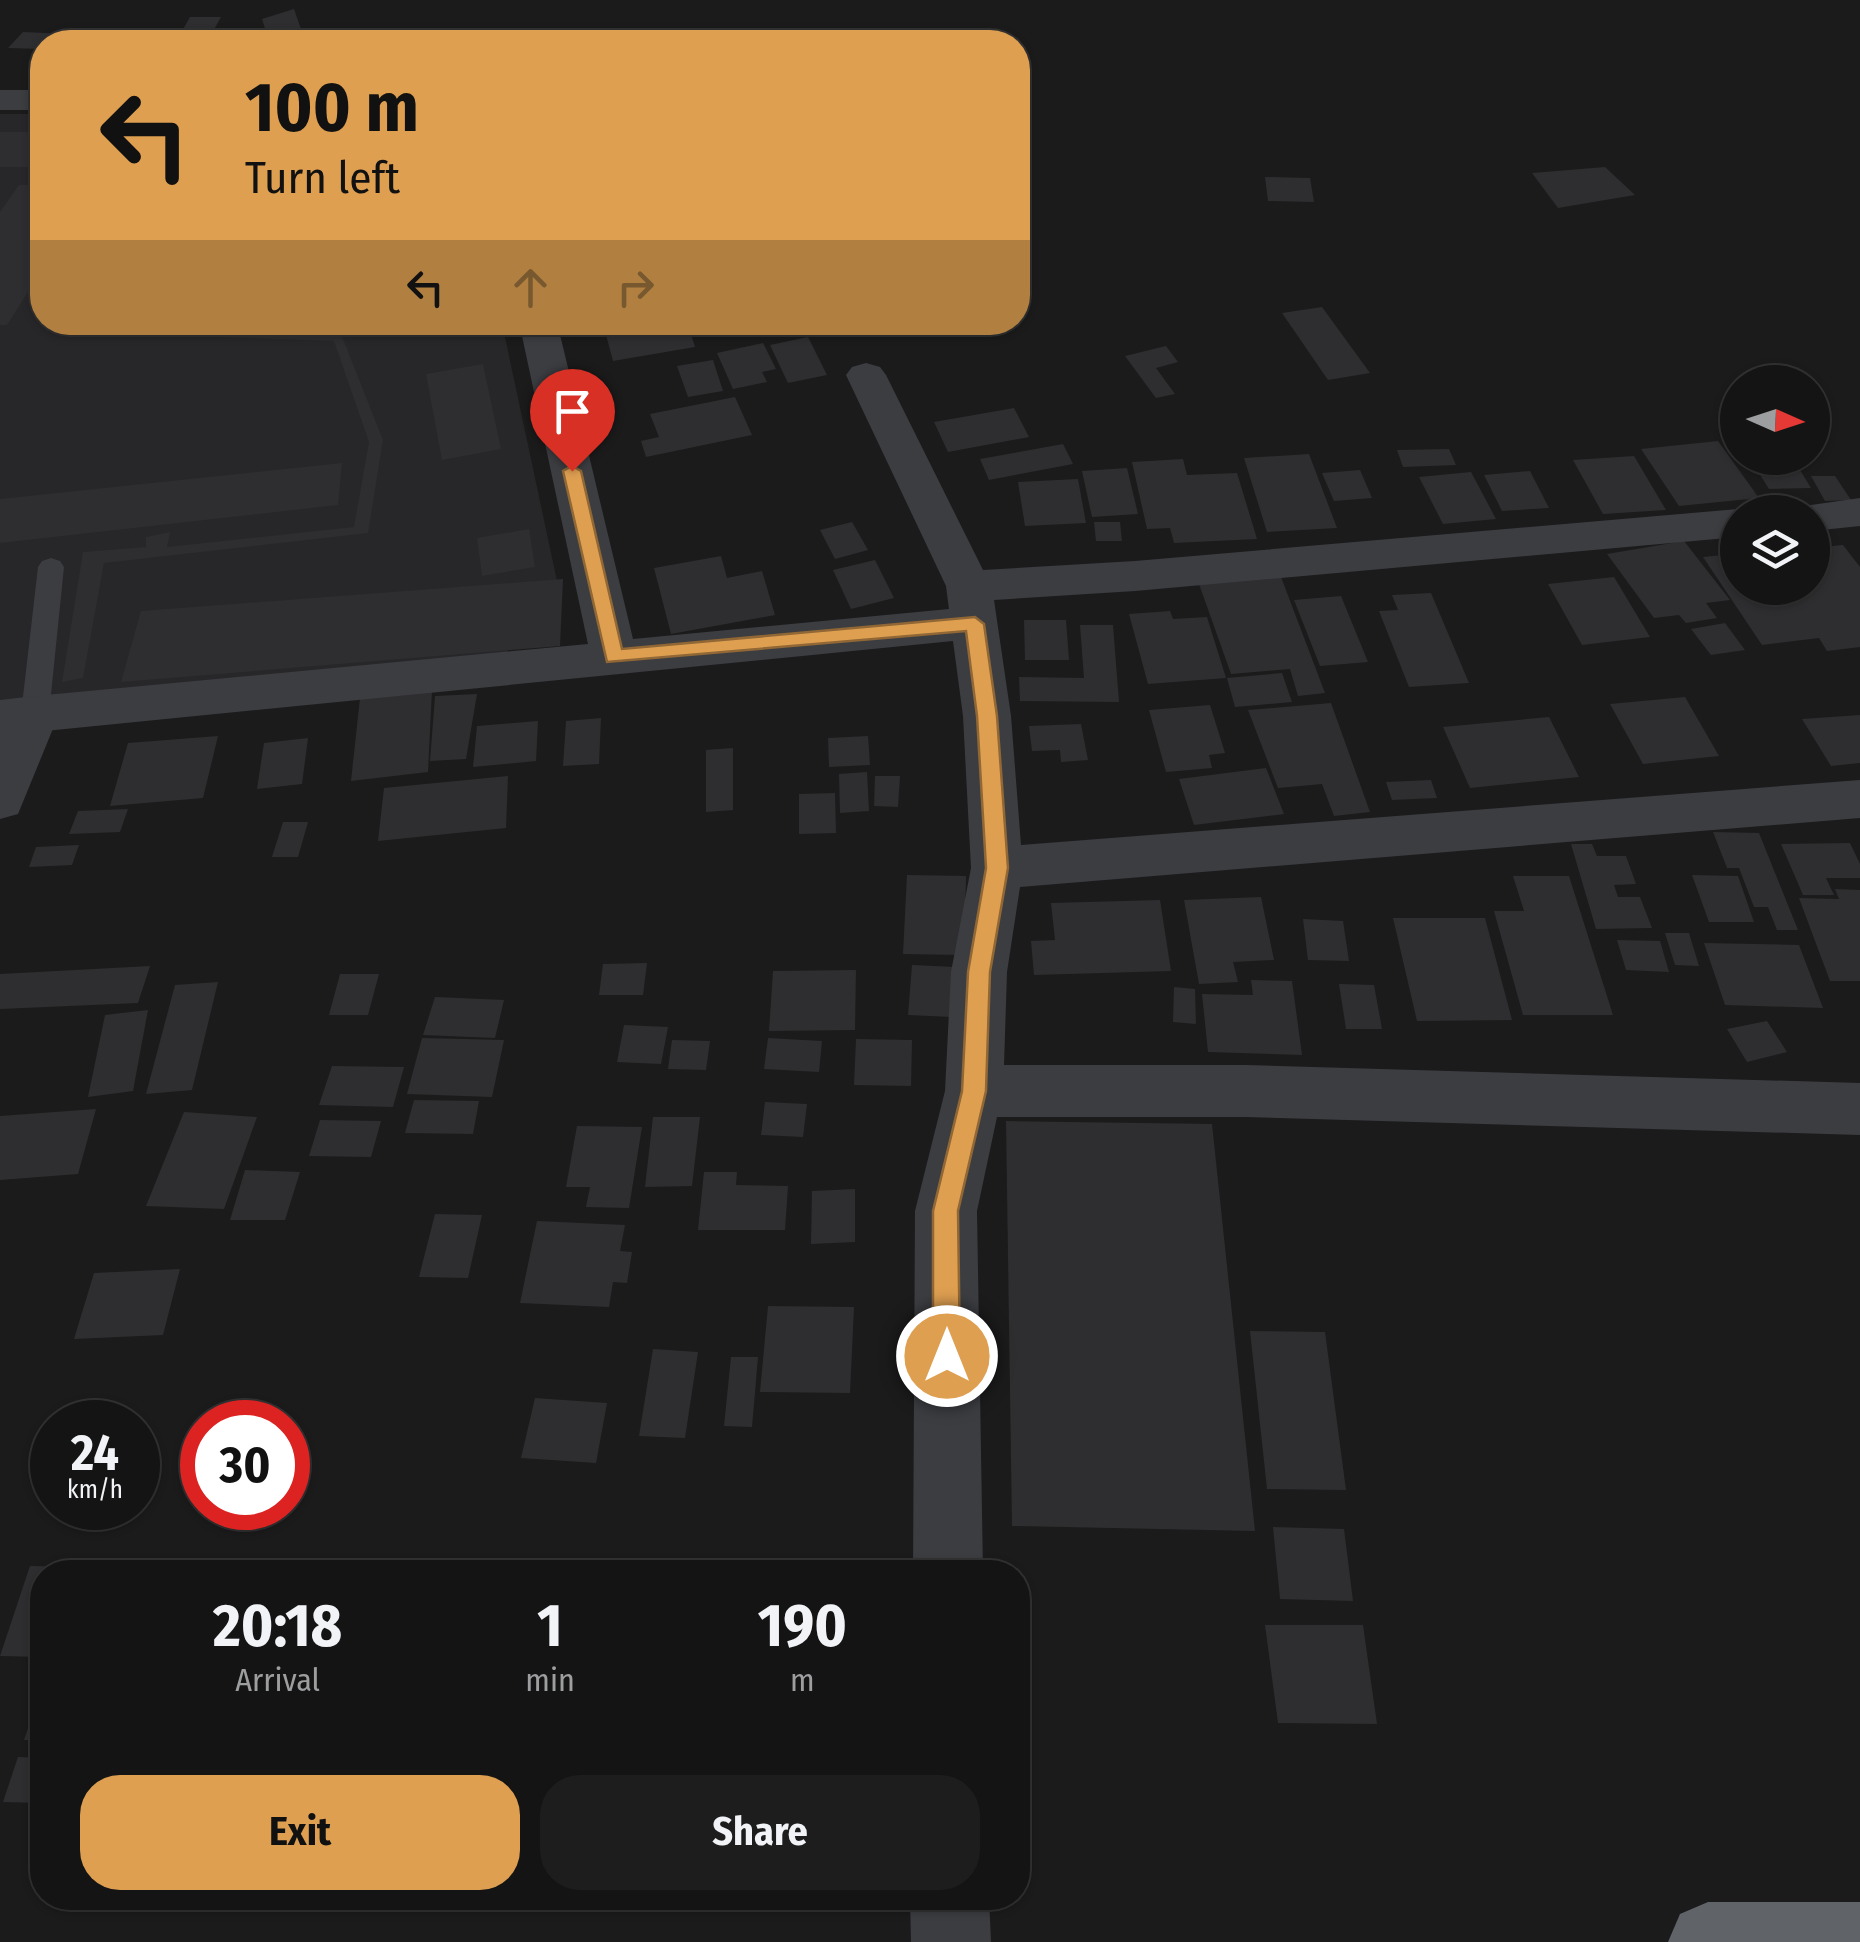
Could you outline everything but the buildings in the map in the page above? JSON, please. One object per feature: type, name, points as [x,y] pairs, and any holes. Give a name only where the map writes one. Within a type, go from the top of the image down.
[{"type":"highway","points":[[1708,1942],[1860,1942]]},
{"type":"street","points":[[0,100],[30,100]]},
{"type":"street","points":[[541,335],[614,657]]},
{"type":"street","points":[[866,375],[972,605],[987,716],[997,868],[979,972],[974,1091],[946,1211],[948,1560]]},
{"type":"street","points":[[1830,515],[1860,512]]},
{"type":"street","points":[[0,800],[18,716],[614,657],[972,605],[1135,576],[1720,525]]},
{"type":"street","points":[[997,868],[1860,799]]},
{"type":"street","points":[[974,1091],[1246,1090],[1860,1109]]},
{"type":"street","points":[[950,1910],[951,1942]]},
{"type":"lane","points":[[18,716],[51,567]]},
{"type":"shaded area","points":[[0,114],[30,114],[30,335],[505,335],[557,581],[500,662],[0,719]]},
{"type":"route","points":[[572,471],[614,657],[975,624],[987,716],[997,868],[979,972],[974,1091],[946,1211],[947,1356]]}]
